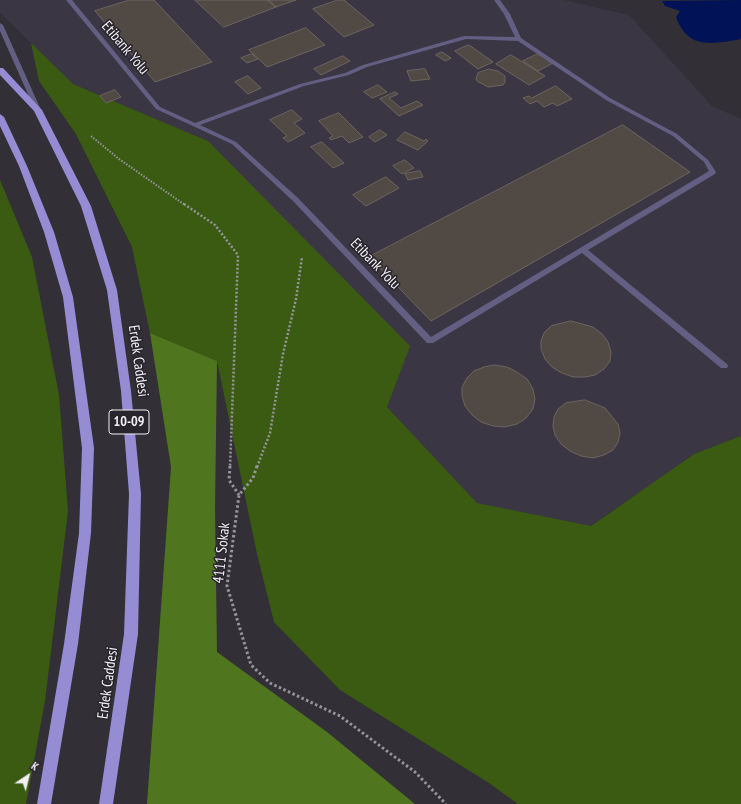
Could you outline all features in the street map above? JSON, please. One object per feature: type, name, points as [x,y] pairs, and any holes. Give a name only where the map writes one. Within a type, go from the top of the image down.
[{"type":"main road","name":"Erdek Caddesi","points":[[0,70],[38,110],[86,206],[112,290],[126,391],[135,494],[131,634],[106,804]]},
{"type":"main road","points":[[0,117],[23,166],[49,232],[68,297],[88,448],[85,533],[71,644],[44,804]]},
{"type":"lane","name":"Etibank Yolu","points":[[69,0],[158,108],[234,143],[296,200],[430,341],[713,172],[706,161],[675,135],[608,99],[519,39]]},
{"type":"lane","points":[[195,125],[302,85],[347,74],[365,66],[466,37],[519,39],[507,14],[496,0]]},
{"type":"lane","points":[[0,25],[38,110]]},
{"type":"lane","points":[[583,250],[724,366]]},
{"type":"path","points":[[91,136],[119,159],[215,225],[238,255],[229,480],[240,495]]},
{"type":"path","name":"4111 Sokak","points":[[302,258],[296,299],[283,354],[270,433],[253,478],[240,495],[227,586],[251,666],[270,683],[340,716],[415,772],[446,804]]},
{"type":"shaded area","points":[[0,0],[564,0],[629,15],[712,106],[741,119],[741,436],[694,454],[583,531],[477,503],[387,407],[208,141],[73,84],[0,13]]},
{"type":"shaded area","points":[[741,0],[741,39],[711,43],[694,40],[687,35],[681,28],[676,17],[680,11],[665,6],[662,1]]},
{"type":"green space","points":[[31,43],[73,84],[208,141],[410,346],[387,407],[477,503],[591,526],[694,454],[741,436],[741,804],[518,804],[489,783],[340,690],[274,622],[257,554],[217,361],[150,333],[132,247],[76,134],[39,81]]},
{"type":"green space","points":[[0,180],[32,257],[59,395],[68,511],[45,701],[26,804],[0,804]]},
{"type":"green space","points":[[150,333],[217,361],[215,508],[217,652],[327,732],[415,804],[147,804],[171,467]]},
{"type":"building","points":[[130,0],[154,0],[212,62],[155,82],[95,11]]},
{"type":"building","points":[[195,0],[268,0],[276,7],[224,27]]},
{"type":"building","points":[[268,0],[296,0],[276,7]]},
{"type":"building","points":[[338,0],[344,0],[374,25],[344,37],[313,9]]},
{"type":"building","points":[[306,28],[325,45],[267,67],[249,50]]},
{"type":"building","points":[[469,45],[493,62],[478,69],[455,51]]},
{"type":"building","points":[[442,52],[451,58],[445,61],[436,55]]},
{"type":"building","points":[[252,54],[258,59],[247,63],[241,58]]},
{"type":"building","points":[[538,54],[553,63],[538,71],[523,61]]},
{"type":"building","points":[[511,55],[545,76],[529,85],[496,64]]},
{"type":"building","points":[[343,56],[350,61],[321,75],[314,69]]},
{"type":"building","points":[[425,69],[430,79],[411,81],[407,71]]},
{"type":"building","points":[[489,69],[498,71],[505,76],[505,82],[503,85],[488,87],[477,81],[476,79],[478,73]]},
{"type":"building","points":[[248,76],[261,88],[248,94],[235,82]]},
{"type":"building","points":[[378,85],[387,92],[372,98],[364,92]]},
{"type":"building","points":[[556,86],[572,99],[557,106],[553,103],[544,107],[537,101],[530,104],[523,98],[529,96],[531,98]]},
{"type":"building","points":[[115,90],[121,97],[106,103],[100,96]]},
{"type":"building","points":[[395,92],[398,94],[389,98],[401,108],[417,101],[423,105],[399,116],[380,99]]},
{"type":"building","points":[[292,110],[302,119],[294,123],[305,133],[288,142],[283,138],[287,136],[270,120]]},
{"type":"building","points":[[339,113],[363,137],[349,143],[342,136],[331,140],[329,138],[333,136],[319,121]]},
{"type":"building","points":[[623,125],[690,172],[431,321],[369,257]]},
{"type":"building","points":[[380,130],[387,135],[375,142],[369,137]]},
{"type":"building","points":[[405,132],[424,141],[426,139],[428,141],[418,150],[397,140]]},
{"type":"building","points":[[322,142],[344,163],[333,168],[311,147]]},
{"type":"building","points":[[405,160],[414,168],[402,174],[393,166]]},
{"type":"building","points":[[420,171],[423,177],[408,180],[405,174]]},
{"type":"building","points":[[386,177],[399,188],[366,206],[353,195]]},
{"type":"building","points":[[571,321],[593,327],[602,334],[608,342],[611,352],[610,361],[604,369],[595,375],[573,377],[552,367],[545,359],[541,349],[541,341],[544,333],[551,326]]},
{"type":"building","points":[[495,365],[507,367],[517,372],[527,379],[533,389],[535,399],[533,409],[526,418],[517,424],[505,427],[493,426],[481,422],[472,415],[465,406],[462,396],[462,387],[467,378],[474,371]]},
{"type":"building","points":[[585,400],[605,408],[618,424],[620,433],[618,442],[613,450],[604,455],[593,458],[581,456],[570,451],[561,444],[555,435],[553,426],[554,417],[558,409],[566,403]]}]
